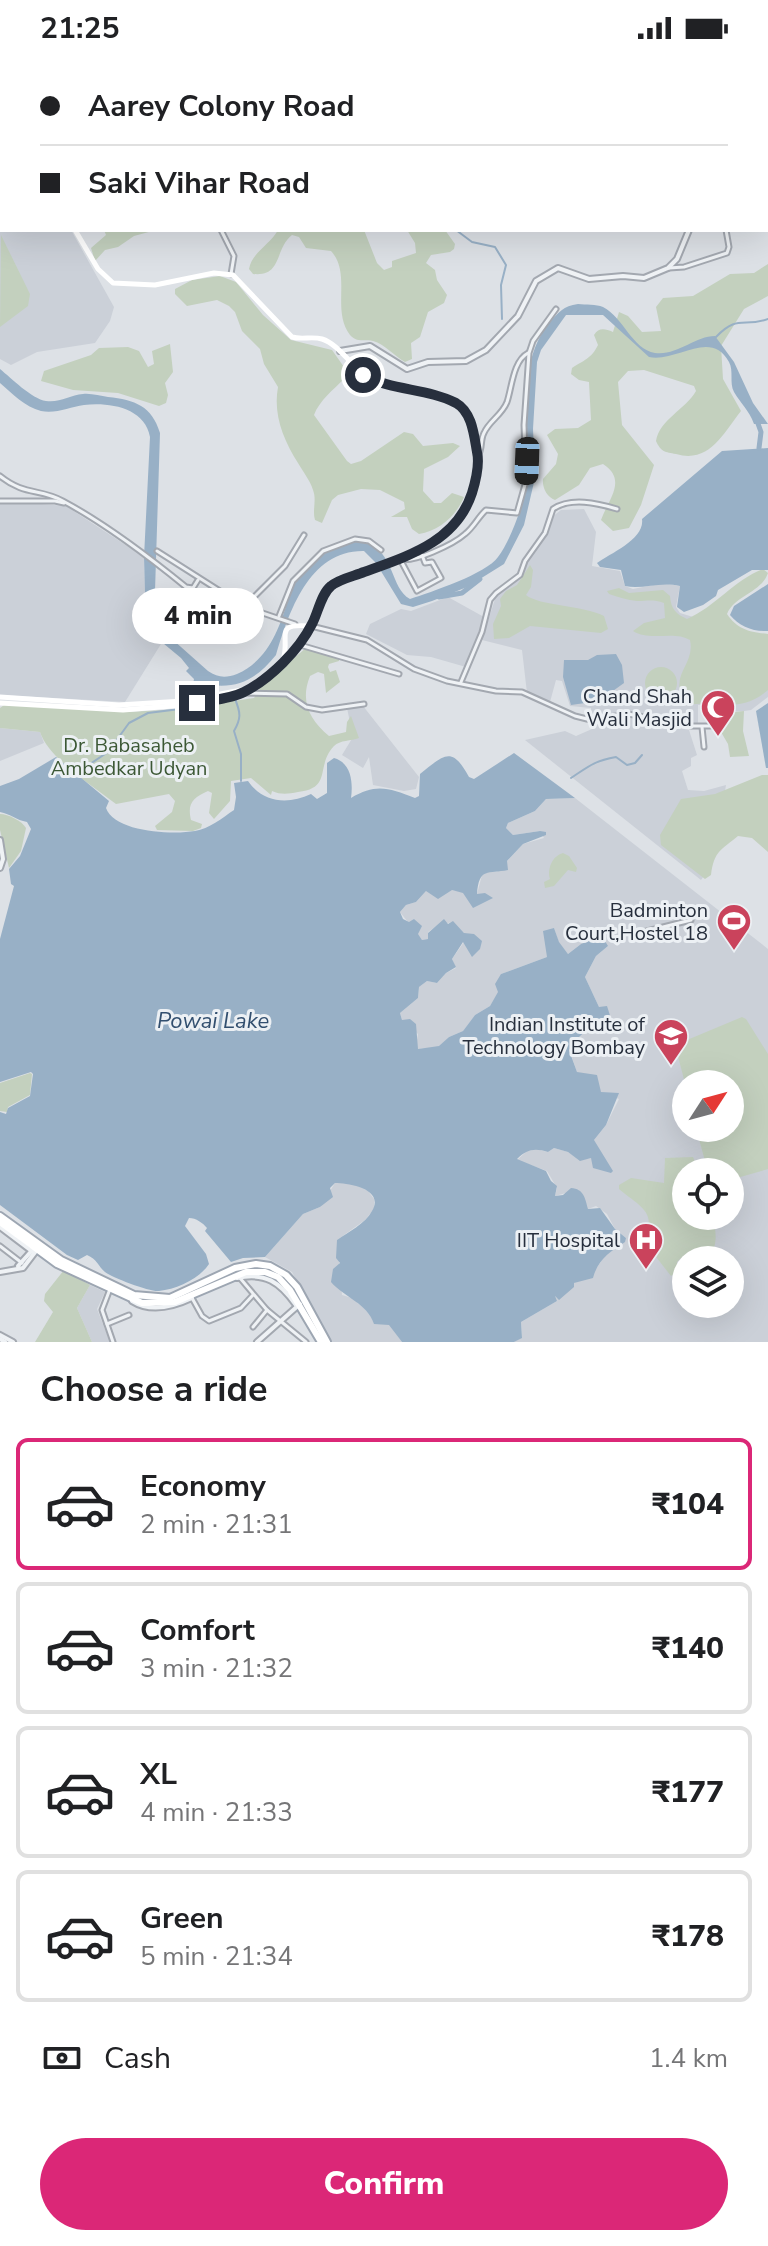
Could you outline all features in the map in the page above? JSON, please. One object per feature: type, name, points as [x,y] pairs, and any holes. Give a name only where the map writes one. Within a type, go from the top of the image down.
[{"type":"main road","points":[[0,700],[175,704],[244,690],[297,646],[311,626],[327,589],[436,541],[460,519],[473,489],[478,456],[472,427],[463,409],[456,403],[375,382],[323,339],[292,337],[245,285],[231,274],[214,273],[155,285],[113,283],[98,269],[76,232]]},
{"type":"main road","points":[[282,661],[285,655],[284,636],[289,627],[293,623],[311,626]]},
{"type":"main road","points":[[0,1216],[57,1264],[142,1303],[175,1302],[246,1272],[265,1272],[278,1277],[321,1342]]},
{"type":"main road","points":[[0,1227],[36,1248],[134,1295],[153,1298],[170,1298],[235,1268],[256,1264],[270,1266],[286,1275],[297,1287],[327,1342]]},
{"type":"street","points":[[222,232],[234,256],[231,274]]},
{"type":"street","points":[[668,268],[682,252],[688,232]]},
{"type":"street","points":[[338,351],[370,346],[407,369],[428,362],[466,361],[497,341],[522,310],[536,281],[553,270],[561,269],[589,279],[627,276],[639,279],[727,253],[726,232]]},
{"type":"street","points":[[400,559],[408,561],[464,535],[486,510],[517,513],[526,481],[524,425],[529,354],[533,341],[556,309]]},
{"type":"street","points":[[478,456],[483,447],[484,433],[505,407],[511,378],[523,356],[529,354]]},
{"type":"street","points":[[0,476],[20,490],[57,498],[73,506],[186,587],[193,588],[198,580]]},
{"type":"street","points":[[0,501],[55,501],[73,506]]},
{"type":"street","points":[[461,682],[482,632],[490,600],[520,575],[525,561],[545,533],[553,509],[565,503],[579,502],[617,509]]},
{"type":"street","points":[[247,608],[251,600],[285,566],[304,535]]},
{"type":"street","points":[[278,617],[293,581],[323,551],[355,539],[369,541],[381,550]]},
{"type":"street","points":[[157,551],[236,604],[293,623]]},
{"type":"street","points":[[400,559],[417,591],[441,578],[432,562],[425,563],[422,555]]},
{"type":"street","points":[[311,626],[367,640],[414,669],[447,681],[496,691],[522,692],[575,716],[591,720],[628,714],[711,726]]},
{"type":"street","points":[[297,646],[306,645],[399,674]]},
{"type":"street","points":[[244,690],[287,694],[306,707],[322,710],[364,704]]},
{"type":"street","points":[[702,726],[704,747]]},
{"type":"street","points":[[0,840],[3,859],[0,868]]},
{"type":"street","points":[[635,934],[691,920]]},
{"type":"street","points":[[0,1246],[24,1265]]},
{"type":"street","points":[[0,1271],[24,1265],[36,1248]]},
{"type":"street","points":[[119,1293],[141,1306],[155,1308],[178,1304],[240,1278],[262,1276],[276,1281],[298,1306],[257,1342]]},
{"type":"street","points":[[240,1278],[267,1310],[306,1342]]},
{"type":"street","points":[[110,1289],[102,1310],[113,1342]]},
{"type":"street","points":[[192,1298],[202,1316],[209,1321],[241,1308],[253,1295]]},
{"type":"street","points":[[253,1327],[267,1310]]},
{"type":"street","points":[[106,1324],[129,1315]]},
{"type":"street","points":[[2,1339],[13,1342]]},
{"type":"shaded area","points":[[0,232],[72,232],[114,307],[110,321],[95,343],[37,352],[11,365],[0,359]]},
{"type":"shaded area","points":[[17,502],[66,506],[144,557],[146,629],[161,644],[125,702],[0,695],[0,504]]},
{"type":"shaded area","points":[[584,509],[596,532],[592,566],[620,571],[625,586],[633,589],[663,583],[680,586],[676,607],[680,613],[768,636],[768,697],[751,710],[744,711],[720,712],[720,704],[698,705],[698,725],[623,711],[592,718],[591,708],[570,706],[562,681],[556,680],[550,702],[527,693],[522,650],[482,640],[496,596],[520,578],[548,533],[552,517],[561,510]]},
{"type":"shaded area","points":[[448,597],[484,617],[466,667],[431,657],[407,655],[366,634],[370,624],[401,609],[411,611]]},
{"type":"shaded area","points":[[363,706],[419,777],[416,789],[404,791],[373,785],[369,757],[363,768],[342,755],[353,737],[347,708]]},
{"type":"shaded area","points":[[620,716],[689,730],[697,755],[691,758],[691,766],[682,771],[688,790],[704,791],[726,785],[715,852],[711,866],[701,880],[525,740],[565,731],[576,736],[592,729],[591,724]]},
{"type":"shaded area","points":[[0,728],[40,732],[44,743],[0,761]]},
{"type":"shaded area","name":"Indian Institute of Technology Bombay","points":[[575,798],[768,949],[768,1342],[514,1342],[522,1337],[521,1322],[557,1301],[554,1296],[559,1299],[574,1283],[596,1269],[606,1254],[626,1238],[615,1229],[607,1214],[596,1206],[588,1209],[566,1193],[555,1196],[557,1188],[547,1171],[517,1160],[527,1151],[536,1149],[548,1152],[554,1148],[580,1160],[591,1158],[593,1161],[594,1140],[606,1125],[619,1099],[601,1092],[577,1072],[569,1049],[579,1034],[595,1026],[599,1007],[585,977],[596,956],[608,946],[581,944],[568,954],[559,943],[554,928],[547,957],[501,974],[499,992],[490,1006],[475,1015],[463,1031],[449,1037],[439,1047],[418,1049],[418,1034],[402,1020],[400,1013],[418,998],[419,987],[427,981],[437,983],[456,968],[452,959],[464,942],[464,933],[453,922],[438,925],[428,932],[428,939],[422,940],[400,912],[426,891],[452,890],[477,894],[482,875],[488,871],[497,872],[523,844],[544,838],[540,831],[513,835],[506,828],[508,823],[535,811],[546,799]]},
{"type":"shaded area","points":[[335,1183],[352,1183],[368,1191],[374,1199],[374,1209],[365,1220],[337,1240],[342,1295],[352,1298],[389,1324],[402,1342],[331,1342],[292,1272],[265,1257],[303,1214],[320,1207]]},
{"type":"shaded area","points":[[90,1285],[105,1292],[97,1309],[110,1342],[92,1342],[77,1308]]},
{"type":"green space","points":[[105,232],[149,232],[105,250],[95,261],[91,248],[106,235]]},
{"type":"green space","points":[[277,232],[365,232],[377,263],[384,270],[392,267],[392,261],[416,253],[415,243],[408,232],[446,232],[455,244],[454,249],[431,255],[426,263],[435,270],[437,280],[447,295],[444,303],[428,312],[420,337],[411,343],[412,359],[405,362],[377,343],[358,340],[350,335],[342,315],[340,270],[331,251],[306,248],[299,237],[292,235],[274,267],[263,274],[253,274],[249,269],[251,263]]},
{"type":"green space","points":[[1,235],[30,294],[28,306],[0,327]]},
{"type":"green space","points":[[768,264],[768,296],[744,309],[721,346],[723,379],[741,411],[715,444],[688,456],[662,449],[656,441],[658,433],[691,398],[696,391],[694,386],[644,370],[628,371],[618,382],[622,425],[654,465],[641,505],[629,528],[613,531],[601,520],[615,483],[610,470],[603,464],[590,468],[579,485],[555,500],[550,497],[544,489],[543,479],[556,464],[558,454],[547,435],[555,429],[578,428],[591,420],[589,382],[571,374],[572,368],[587,359],[598,345],[594,335],[596,332],[602,329],[613,332],[619,312],[628,316],[642,332],[661,331],[656,307],[663,298],[693,296],[730,274],[754,273]]},
{"type":"green space","points":[[220,276],[236,282],[263,315],[291,340],[332,350],[344,367],[344,379],[323,400],[314,415],[351,464],[361,461],[404,432],[413,434],[423,446],[453,443],[460,446],[448,457],[424,469],[423,491],[434,503],[441,503],[452,493],[464,497],[446,522],[419,534],[412,529],[407,517],[391,517],[405,509],[404,502],[380,490],[361,489],[338,495],[332,500],[322,523],[315,520],[313,490],[284,436],[278,417],[278,387],[264,364],[260,349],[242,331],[235,312],[229,306],[217,300],[187,306],[175,294],[175,289],[192,280]]},
{"type":"green space","points":[[170,344],[173,372],[165,383],[166,403],[159,406],[118,393],[73,390],[41,381],[44,371],[91,355],[99,348],[128,347],[139,351],[148,367],[154,364],[152,351]]},
{"type":"green space","points":[[530,565],[533,570],[531,587],[526,595],[532,599],[595,612],[604,616],[608,629],[601,633],[530,626],[509,638],[494,639],[493,624],[501,606],[500,599],[517,585]]},
{"type":"green space","points":[[763,569],[768,573],[765,580],[736,602],[727,614],[745,629],[768,634],[768,690],[739,704],[688,705],[679,686],[691,649],[690,640],[677,636],[647,636],[633,631],[644,623],[665,618],[664,603],[630,600],[607,591],[619,588],[629,593],[663,590],[670,596],[675,610],[687,619]]},
{"type":"green space","name":"Dr. Babasaheb Ambedkar Udyan","points":[[306,648],[339,658],[328,667],[330,672],[336,670],[340,682],[326,693],[324,674],[318,672],[310,676],[306,701],[316,723],[329,736],[346,732],[351,716],[359,738],[334,746],[325,761],[320,781],[309,790],[285,794],[272,791],[271,795],[251,778],[231,781],[230,801],[214,819],[209,813],[212,793],[208,791],[191,805],[191,820],[202,824],[201,828],[193,831],[157,830],[155,826],[172,812],[175,801],[169,794],[116,804],[62,762],[40,732],[0,728],[0,708],[7,703],[128,712],[181,709],[254,698],[262,685]]},
{"type":"green space","points":[[661,667],[672,672],[677,683],[672,694],[661,699],[650,694],[645,683],[650,672]]},
{"type":"green space","points":[[744,711],[743,731],[749,756],[730,757],[728,744],[721,732],[717,734],[714,714]]},
{"type":"green space","points":[[768,775],[768,852],[752,838],[738,836],[719,852],[711,875],[705,879],[661,845],[660,835],[681,799],[715,794]]},
{"type":"green space","points":[[0,814],[14,818],[26,828],[21,851],[9,868],[0,830]]},
{"type":"green space","points":[[563,853],[569,856],[577,868],[576,872],[568,870],[554,886],[545,888],[544,882],[550,879],[551,863]]},
{"type":"green space","points":[[742,1017],[746,1019],[768,1054],[768,1169],[744,1176],[744,1158],[704,1158],[700,1142],[744,1142],[744,1070],[682,1070],[675,1045]]},
{"type":"green space","points":[[30,1073],[30,1095],[8,1107],[7,1112],[0,1111],[0,1083]]},
{"type":"green space","points":[[693,1157],[693,1158],[672,1158],[672,1230],[715,1230],[716,1233],[714,1246],[672,1246],[671,1276],[642,1239],[647,1230],[648,1216],[619,1189],[619,1185],[631,1178],[664,1183],[665,1158]]},
{"type":"green space","points":[[64,1270],[90,1285],[77,1308],[92,1342],[35,1342],[53,1312],[44,1301],[45,1294]]},
{"type":"water","points":[[578,304],[603,307],[617,318],[640,346],[655,353],[671,352],[715,336],[734,362],[753,403],[768,424],[754,424],[734,392],[729,362],[722,352],[703,347],[670,356],[649,357],[603,315],[566,315],[541,350],[537,362],[533,429],[535,478],[524,525],[504,564],[467,587],[413,607],[401,604],[376,563],[364,551],[345,553],[315,572],[304,586],[276,655],[261,671],[236,684],[205,684],[199,694],[191,694],[194,679],[186,671],[189,668],[181,658],[146,629],[144,557],[150,437],[147,427],[134,413],[115,406],[94,404],[41,411],[24,403],[0,383],[0,369],[22,388],[46,401],[92,394],[134,403],[152,416],[160,433],[154,623],[208,671],[229,676],[247,668],[264,653],[276,633],[299,575],[336,547],[357,542],[375,548],[410,599],[470,576],[498,557],[513,530],[526,486],[526,397],[532,358],[538,340],[549,323],[565,308]]},
{"type":"water","points":[[768,448],[768,570],[752,570],[718,590],[716,596],[703,605],[684,612],[677,607],[680,586],[625,586],[621,570],[600,567],[597,563],[633,539],[642,526],[642,519],[722,451]]},
{"type":"water","points":[[768,584],[768,631],[747,628],[730,615],[734,606]]},
{"type":"water","points":[[616,654],[622,665],[624,683],[599,701],[571,705],[563,677],[564,660],[588,660],[597,655]]},
{"type":"water","points":[[768,703],[768,768],[766,768],[756,711]]},
{"type":"water","name":"Powai Lake","points":[[514,753],[575,798],[546,799],[535,811],[508,823],[506,828],[513,835],[540,831],[546,832],[546,835],[523,844],[507,861],[508,870],[482,876],[477,894],[485,893],[493,898],[473,908],[463,893],[452,890],[438,899],[426,891],[400,912],[403,919],[409,922],[414,919],[422,926],[418,934],[422,940],[428,939],[428,933],[444,919],[448,924],[453,921],[464,933],[474,934],[482,941],[480,949],[472,957],[463,942],[452,959],[456,967],[437,983],[427,981],[419,987],[418,998],[400,1013],[402,1020],[410,1019],[416,1024],[418,1049],[439,1046],[463,1031],[475,1015],[490,1006],[498,992],[495,984],[501,974],[547,957],[543,931],[554,928],[568,954],[581,944],[602,936],[608,946],[596,956],[585,977],[599,1007],[607,1006],[613,1025],[587,1031],[569,1050],[577,1072],[597,1075],[601,1092],[619,1093],[606,1125],[594,1140],[613,1171],[593,1168],[591,1158],[580,1161],[568,1152],[554,1148],[548,1152],[531,1150],[517,1159],[546,1171],[557,1186],[555,1196],[563,1195],[571,1188],[579,1190],[588,1209],[600,1208],[615,1229],[626,1238],[601,1261],[593,1278],[574,1283],[574,1287],[559,1300],[555,1296],[557,1301],[521,1322],[522,1338],[514,1342],[402,1342],[389,1325],[374,1324],[361,1306],[331,1282],[333,1269],[340,1263],[336,1258],[337,1240],[365,1220],[375,1203],[370,1192],[356,1186],[335,1183],[330,1188],[333,1197],[303,1214],[265,1257],[231,1262],[205,1231],[207,1228],[189,1218],[185,1226],[206,1254],[209,1264],[187,1282],[159,1291],[109,1275],[87,1255],[78,1260],[67,1255],[0,1205],[0,1112],[6,1114],[8,1108],[30,1096],[33,1074],[31,1072],[0,1082],[0,939],[14,886],[9,869],[20,856],[31,829],[27,822],[0,812],[0,786],[19,779],[56,757],[109,801],[106,808],[120,822],[145,830],[185,832],[205,828],[234,810],[234,783],[248,781],[261,794],[276,800],[294,800],[311,794],[317,799],[327,793],[327,763],[334,758],[348,769],[351,798],[368,790],[383,789],[415,798],[419,796],[420,774],[442,758],[453,757],[474,779]]},
{"type":"waterway","points":[[459,232],[472,242],[495,247],[506,265],[501,285],[502,319]]},
{"type":"waterway","points":[[716,337],[730,326],[768,319]]},
{"type":"waterway","points":[[756,418],[761,432],[759,448]]},
{"type":"waterway","points":[[439,597],[462,593],[480,579]]},
{"type":"waterway","points":[[235,699],[239,716],[234,731],[241,754],[241,781]]},
{"type":"waterway","points":[[80,777],[84,768],[108,752],[129,723],[148,713],[196,707]]},
{"type":"waterway","points":[[571,778],[602,760],[616,757],[627,765],[635,763],[642,755]]},
{"type":"place","name":"Chand Shah Wali Masjid","points":[[718,738]]},
{"type":"place","name":"Badminton Court,Hostel 18","points":[[734,952]]},
{"type":"place","name":"Indian Institute of Technology Bombay","points":[[671,1067]]},
{"type":"place","name":"IIT Hospital","points":[[646,1271]]},
{"type":"route","points":[[197,703],[243,693],[256,684],[297,646],[311,626],[327,589],[337,582],[421,550],[449,531],[467,507],[477,474],[478,456],[469,417],[463,409],[456,403],[384,385],[363,375]]}]
